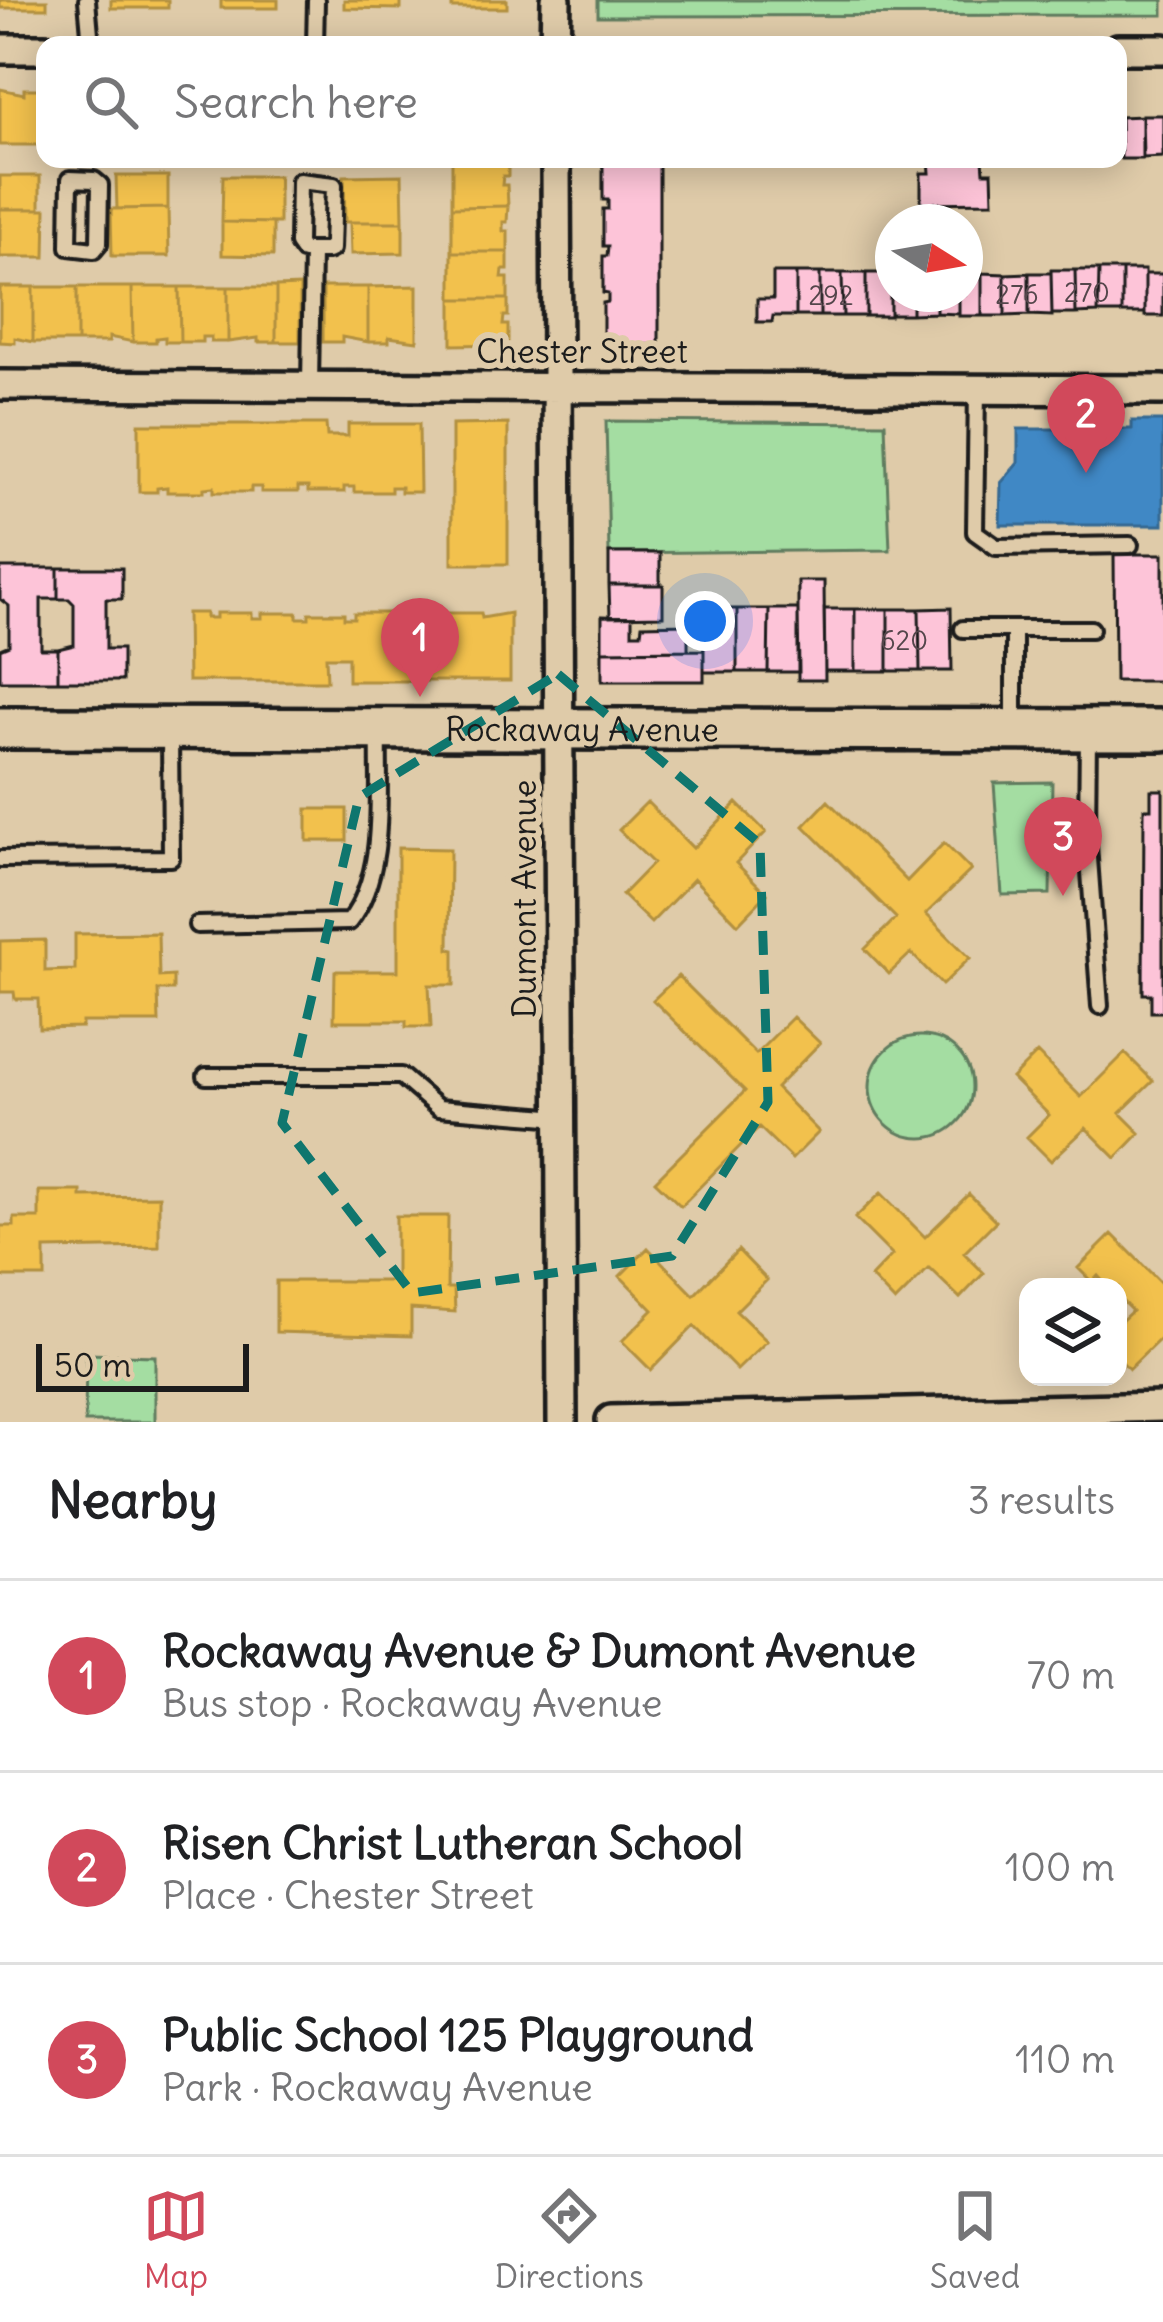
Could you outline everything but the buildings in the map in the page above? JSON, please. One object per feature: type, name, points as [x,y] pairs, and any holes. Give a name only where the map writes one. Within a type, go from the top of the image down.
[{"type":"street","points":[[556,0],[556,36]]},
{"type":"street","points":[[0,49],[36,49]]},
{"type":"street","points":[[1127,49],[1163,49]]},
{"type":"street","name":"Dumont Avenue","points":[[556,168],[562,1422]]},
{"type":"street","name":"Chester Street","points":[[0,385],[1163,390]]},
{"type":"street","name":"Rockaway Avenue","points":[[0,728],[1163,730]]},
{"type":"street","points":[[611,1420],[1163,1407]]},
{"type":"lane","points":[[87,0],[90,36]]},
{"type":"lane","points":[[315,36],[316,0]]},
{"type":"lane","points":[[80,168],[80,179]]},
{"type":"lane","points":[[80,179],[100,185],[99,244],[94,250],[72,249],[68,244],[68,182],[80,179]]},
{"type":"lane","points":[[299,181],[330,182],[334,185],[332,249],[312,251],[303,251],[298,244],[299,181]]},
{"type":"lane","points":[[310,386],[312,251]]},
{"type":"lane","points":[[976,389],[975,532],[996,547],[1130,545]]},
{"type":"lane","points":[[962,629],[1091,629]]},
{"type":"lane","points":[[1013,730],[1014,630]]},
{"type":"lane","points":[[0,859],[171,858],[170,729]]},
{"type":"lane","points":[[197,926],[349,922],[363,904],[373,872],[379,730]]},
{"type":"lane","points":[[1088,730],[1088,832],[1100,1006]]},
{"type":"lane","points":[[206,1076],[401,1076],[438,1108],[561,1118]]},
{"type":"highlighted area","points":[[558,674],[760,844],[768,1102],[672,1256],[412,1293],[282,1123],[359,797]]},
{"type":"green space","points":[[598,0],[1163,0],[1163,15],[598,16]]},
{"type":"green space","points":[[606,421],[885,423],[890,550],[609,553]]},
{"type":"green space","points":[[1052,782],[1050,894],[1002,895],[994,783]]},
{"type":"green space","points":[[921,1036],[940,1040],[957,1051],[968,1068],[972,1087],[968,1106],[957,1123],[940,1134],[921,1138],[902,1134],[885,1123],[874,1106],[870,1087],[874,1068],[885,1051],[902,1040]]},
{"type":"green space","points":[[86,1354],[155,1356],[155,1422],[85,1422]]},
{"type":"place","name":"Risen Christ Lutheran School","points":[[1086,473]]},
{"type":"place","name":"Rockaway Avenue & Dumont Avenue","points":[[420,697]]},
{"type":"place","name":"Public School 125 Playground","points":[[1063,896]]}]
